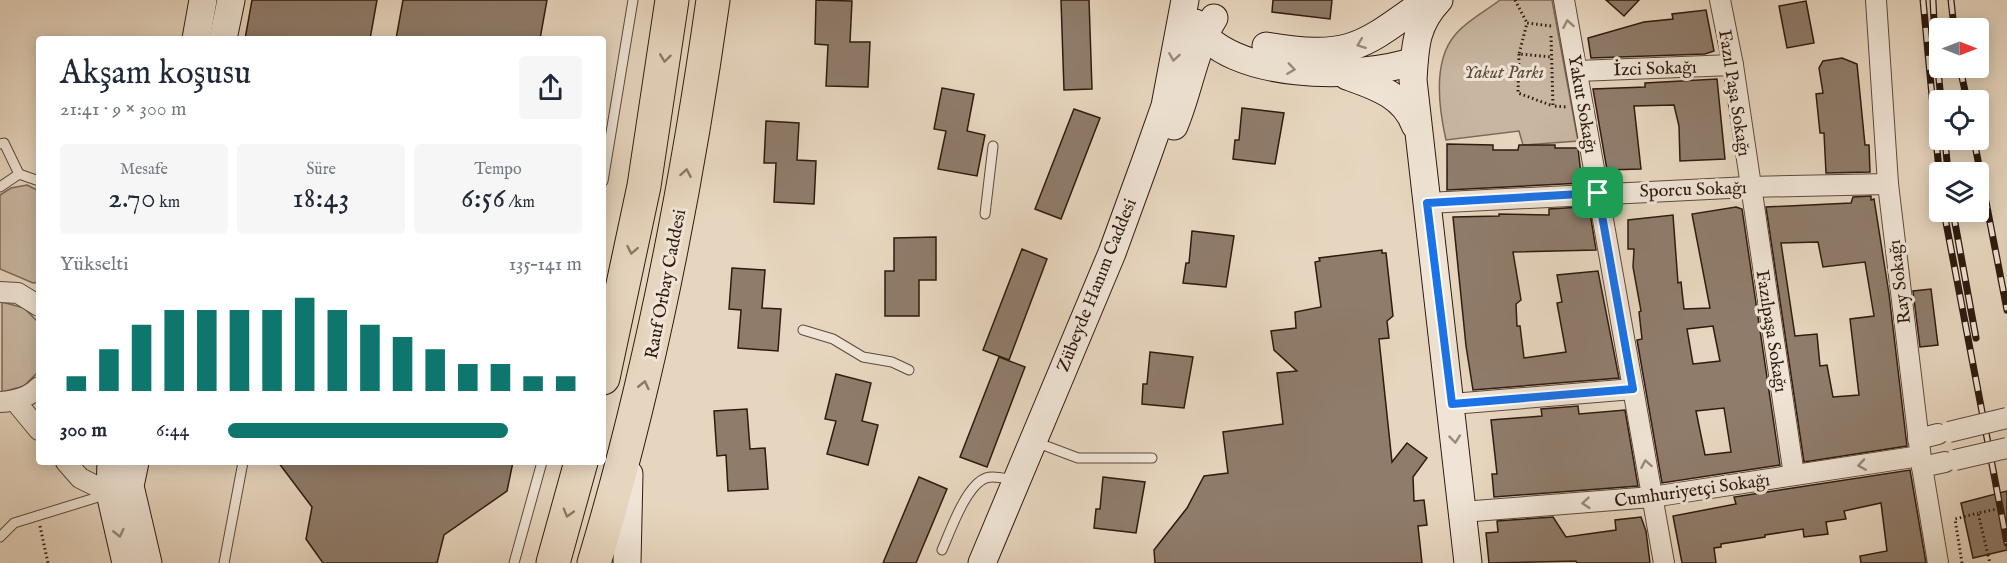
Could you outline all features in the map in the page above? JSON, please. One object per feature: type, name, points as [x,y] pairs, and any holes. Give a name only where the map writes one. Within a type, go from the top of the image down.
[{"type":"highway","points":[[606,364],[644,186],[672,0]]},
{"type":"highway","name":"Rauf Orbay Caddesi","points":[[594,563],[636,417],[674,243],[713,0]]},
{"type":"highway","points":[[553,563],[580,465]]},
{"type":"main road","points":[[197,36],[203,0]]},
{"type":"main road","points":[[224,36],[231,0]]},
{"type":"main road","name":"Zübeyde Hanım Caddesi","points":[[982,563],[1112,253],[1147,157],[1165,106],[1185,0]]},
{"type":"main road","points":[[1191,0],[1195,22],[1209,18]]},
{"type":"main road","points":[[1209,18],[1222,50],[1251,62],[1343,74],[1395,73],[1460,0]]},
{"type":"main road","points":[[1209,18],[1230,33],[1258,45],[1294,51],[1343,51],[1375,38],[1431,4]]},
{"type":"main road","points":[[1395,73],[1414,45],[1431,4]]},
{"type":"main road","points":[[1184,103],[1209,18]]},
{"type":"main road","points":[[1184,103],[1202,77],[1211,70],[1232,63],[1251,62]]},
{"type":"main road","points":[[1395,73],[1417,130],[1452,404],[1468,563]]},
{"type":"main road","points":[[1395,73],[1405,105],[1417,130]]},
{"type":"main road","name":"Zübeyde Hanım Caddesi","points":[[997,563],[1184,103]]},
{"type":"main road","points":[[627,563],[626,509],[636,417]]},
{"type":"main road","points":[[113,465],[125,480],[148,563]]},
{"type":"main road","points":[[125,480],[126,563]]},
{"type":"street","name":"Yakut Sokağı","points":[[1564,0],[1664,563]]},
{"type":"street","name":"Fazıl Paşa Sokağı","points":[[1720,0],[1733,65],[1749,187]]},
{"type":"street","name":"Ray Sokağı","points":[[1876,0],[1888,184],[1920,454],[1938,563]]},
{"type":"street","name":"İzci Sokağı","points":[[1577,70],[1733,65]]},
{"type":"street","name":"Sporcu Sokağı","points":[[1427,203],[1598,193],[1888,184]]},
{"type":"street","name":"Fazılpaşa Sokağı","points":[[1749,187],[1794,475]]},
{"type":"street","points":[[0,291],[18,293],[36,301]]},
{"type":"street","points":[[1452,404],[1633,389]]},
{"type":"street","points":[[36,390],[8,402],[36,427]]},
{"type":"street","points":[[1920,454],[1944,433],[2007,418]]},
{"type":"street","points":[[1920,454],[1950,461],[2007,448]]},
{"type":"street","name":"Cumhuriyetçi Sokağı","points":[[1462,512],[1652,497],[1920,454]]},
{"type":"street","points":[[69,465],[80,478],[125,480]]},
{"type":"lane","points":[[606,163],[633,0]]},
{"type":"lane","points":[[0,144],[4,144],[19,174],[36,180]]},
{"type":"lane","points":[[986,214],[993,146]]},
{"type":"lane","points":[[0,187],[19,174]]},
{"type":"lane","points":[[803,330],[833,339],[863,357],[892,362],[909,370]]},
{"type":"lane","points":[[1046,446],[1077,458],[1152,458]]},
{"type":"lane","points":[[225,563],[242,465]]},
{"type":"lane","points":[[514,563],[541,465]]},
{"type":"lane","points":[[942,550],[966,498],[983,479],[989,477],[1015,480]]},
{"type":"lane","points":[[0,537],[14,523],[38,516],[125,480]]},
{"type":"path","points":[[1515,0],[1527,23],[1519,54],[1518,93],[1553,106]]},
{"type":"path","points":[[1527,23],[1551,26]]},
{"type":"path","points":[[1519,54],[1552,57]]},
{"type":"path","points":[[1962,563],[1954,519],[2007,507]]},
{"type":"path","points":[[1977,513],[1990,563]]},
{"type":"path","points":[[38,516],[48,563]]},
{"type":"green space","name":"Yakut Parkı","points":[[1500,0],[1552,0],[1578,141],[1523,145],[1519,131],[1446,140],[1439,86],[1443,58],[1455,35],[1470,21]]},
{"type":"green space","points":[[27,185],[36,190],[36,282],[0,269],[0,195],[11,188]]},
{"type":"green space","points":[[2,302],[24,308],[36,320],[36,374],[24,386],[2,392]]},
{"type":"building","points":[[252,0],[377,0],[371,36],[246,36]]},
{"type":"building","points":[[403,0],[547,0],[541,36],[397,36]]},
{"type":"building","points":[[816,0],[852,1],[850,42],[870,42],[868,87],[826,86],[828,45],[815,44]]},
{"type":"building","points":[[1061,0],[1089,0],[1092,89],[1064,90]]},
{"type":"building","points":[[1273,0],[1332,0],[1330,19],[1272,12]]},
{"type":"building","points":[[1606,0],[1639,0],[1624,16]]},
{"type":"building","points":[[1806,1],[1814,43],[1787,48],[1779,6]]},
{"type":"building","points":[[1706,10],[1714,51],[1705,54],[1591,58],[1588,38],[1644,22],[1673,19],[1672,14]]},
{"type":"building","points":[[1842,58],[1857,64],[1865,145],[1869,145],[1870,172],[1826,173],[1824,133],[1820,133],[1816,94],[1823,93],[1819,68],[1823,61]]},
{"type":"building","points":[[1717,79],[1725,159],[1680,161],[1679,126],[1674,105],[1634,106],[1641,169],[1607,170],[1593,89],[1645,87],[1645,83]]},
{"type":"building","points":[[942,88],[974,94],[967,131],[985,135],[977,176],[938,169],[946,131],[934,129]]},
{"type":"building","points":[[1242,108],[1284,113],[1275,164],[1233,159],[1235,140],[1239,140]]},
{"type":"building","points":[[1074,109],[1100,118],[1061,219],[1035,209]]},
{"type":"building","points":[[766,121],[799,123],[797,160],[816,161],[814,204],[774,202],[776,163],[764,163]]},
{"type":"building","points":[[1447,144],[1493,145],[1493,150],[1518,150],[1519,145],[1555,145],[1555,148],[1578,148],[1582,183],[1447,190]]},
{"type":"building","points":[[1871,196],[1871,200],[1874,199],[1889,294],[1907,446],[1804,462],[1766,207],[1851,203],[1853,197]],"holes":[[[1818,242],[1823,267],[1865,262],[1874,316],[1850,319],[1859,395],[1833,397],[1827,365],[1820,366],[1817,334],[1795,336],[1781,243]]]},
{"type":"building","points":[[1582,207],[1582,213],[1590,213],[1596,250],[1513,252],[1521,300],[1516,304],[1517,326],[1520,326],[1524,358],[1566,352],[1557,303],[1562,302],[1557,275],[1598,271],[1619,378],[1473,390],[1466,346],[1453,217],[1499,216],[1499,214],[1549,215],[1549,209]]},
{"type":"building","points":[[1736,207],[1742,209],[1780,465],[1662,483],[1637,340],[1642,339],[1639,312],[1641,311],[1633,267],[1634,249],[1628,249],[1628,220],[1673,215],[1678,283],[1681,282],[1684,309],[1710,308],[1692,214]],"holes":[[[1713,326],[1720,361],[1693,364],[1687,329]],[[1724,408],[1731,452],[1705,455],[1696,411]]]},
{"type":"building","points":[[1192,231],[1234,236],[1226,287],[1183,283],[1186,263],[1189,263]]},
{"type":"building","points":[[936,237],[936,280],[919,280],[919,316],[885,316],[885,271],[894,271],[894,238]]},
{"type":"building","points":[[1022,249],[1047,259],[1009,360],[983,350]]},
{"type":"building","points":[[1382,250],[1382,253],[1386,253],[1393,316],[1387,321],[1389,338],[1379,339],[1392,462],[1407,443],[1427,458],[1413,477],[1414,501],[1424,500],[1427,525],[1418,526],[1422,563],[1155,563],[1154,550],[1187,508],[1204,476],[1228,473],[1223,432],[1283,424],[1277,373],[1297,371],[1274,350],[1271,331],[1296,328],[1295,312],[1321,307],[1315,262],[1320,261],[1319,258]]},
{"type":"building","points":[[732,268],[765,270],[762,308],[781,309],[778,351],[738,348],[741,310],[729,309]]},
{"type":"building","points":[[1931,289],[1938,345],[1920,347],[1913,291]]},
{"type":"building","points":[[1150,352],[1193,357],[1184,408],[1142,404],[1143,384],[1147,384]]},
{"type":"building","points":[[999,357],[1025,367],[987,467],[960,457]]},
{"type":"building","points":[[836,374],[871,383],[862,421],[878,425],[868,465],[827,454],[836,421],[825,419]]},
{"type":"building","points":[[1578,406],[1579,414],[1625,410],[1638,486],[1494,497],[1492,474],[1497,474],[1491,420],[1542,416],[1541,409]]},
{"type":"building","points":[[747,409],[750,449],[765,448],[768,489],[728,491],[726,455],[717,456],[714,411]]},
{"type":"building","points":[[280,465],[512,465],[507,491],[444,535],[437,563],[323,563],[306,539],[312,507]]},
{"type":"building","points":[[1910,470],[1926,563],[1861,563],[1860,556],[1887,551],[1881,503],[1844,511],[1846,519],[1826,522],[1828,534],[1804,537],[1803,529],[1765,535],[1765,537],[1721,544],[1721,547],[1714,548],[1716,563],[1682,563],[1673,516],[1736,504],[1734,497]]},
{"type":"building","points":[[919,477],[947,489],[916,563],[883,563]]},
{"type":"building","points":[[1103,477],[1145,482],[1136,533],[1094,528],[1096,509],[1100,509]]},
{"type":"building","points":[[2007,491],[2007,550],[1973,558],[1961,503]]},
{"type":"building","points":[[1553,517],[1566,537],[1616,530],[1615,520],[1641,517],[1646,531],[1650,563],[1577,563],[1576,561],[1489,563],[1486,533],[1498,532],[1497,521]]},
{"type":"railway","points":[[1923,0],[1938,162]]},
{"type":"railway","points":[[1933,0],[1934,18]]},
{"type":"railway","points":[[1951,0],[1953,18]]},
{"type":"railway","points":[[1939,78],[1940,90]]},
{"type":"railway","points":[[1962,78],[1965,90]]},
{"type":"railway","points":[[1946,150],[1947,162]]},
{"type":"railway","points":[[1976,150],[2007,310]]},
{"type":"railway","points":[[1946,222],[2007,543]]},
{"type":"railway","points":[[1955,222],[1976,338]]},
{"type":"route","points":[[1598,193],[1633,389],[1452,404],[1427,203],[1598,193]]}]
